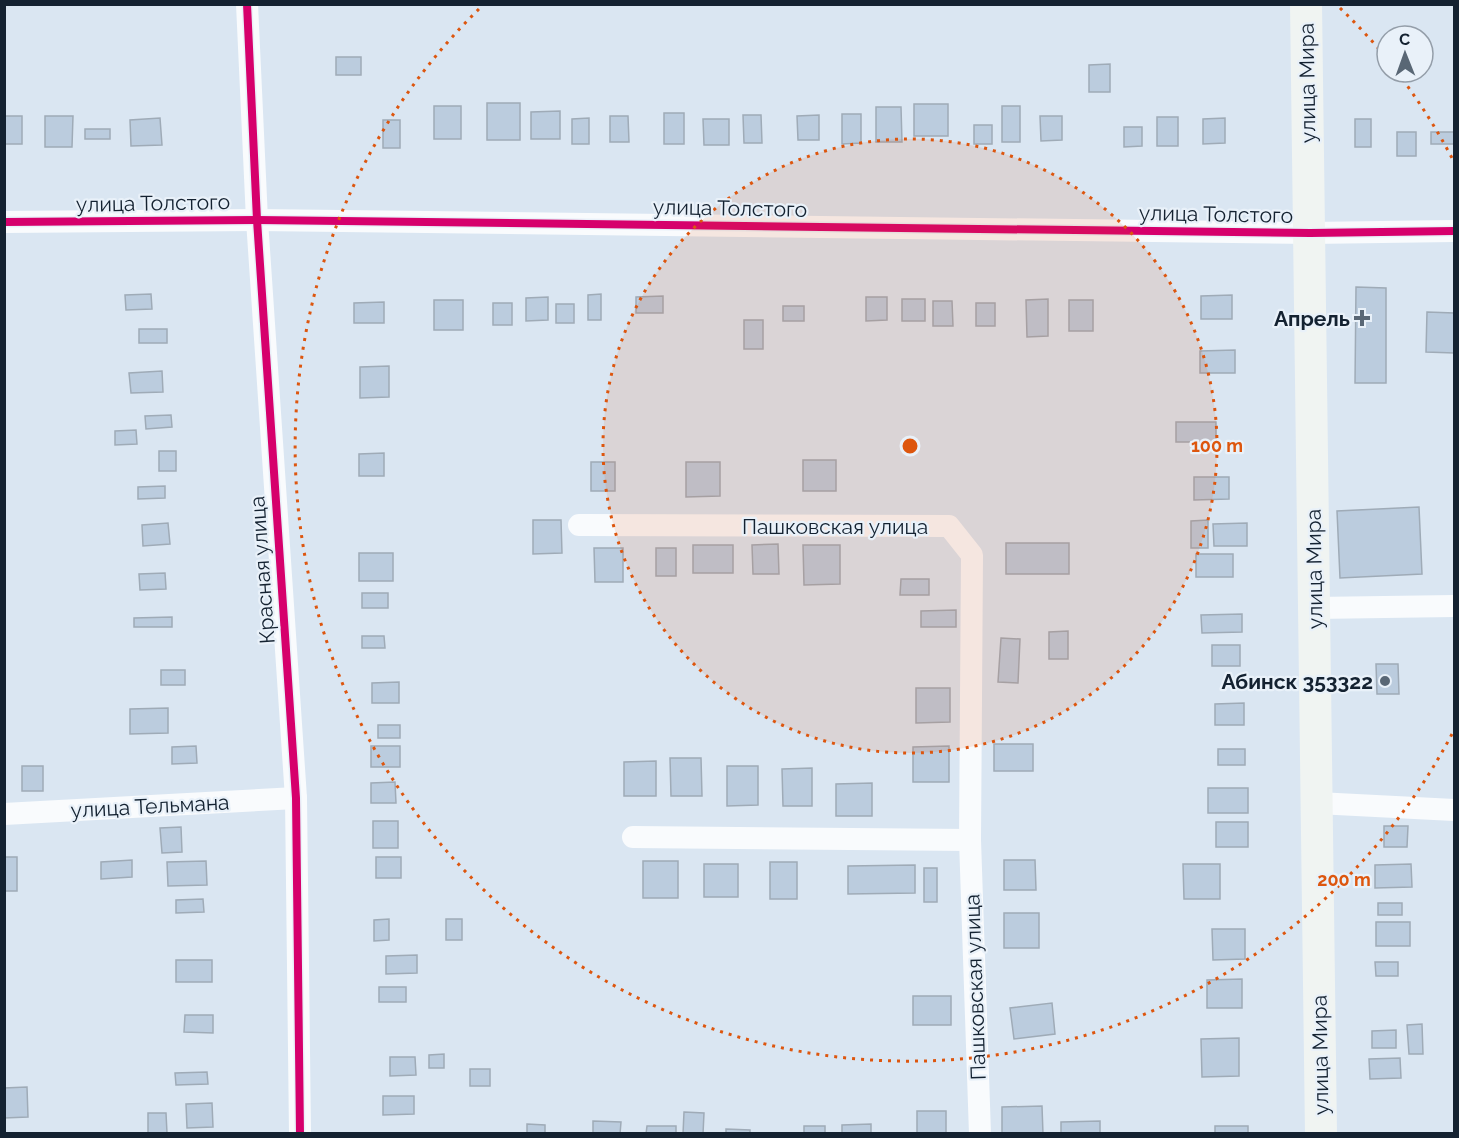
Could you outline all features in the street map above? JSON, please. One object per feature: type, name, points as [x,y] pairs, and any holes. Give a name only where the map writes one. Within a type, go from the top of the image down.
[{"type":"main road","name":"улица Мира","points":[[1306,4],[1321,1134]]},
{"type":"street","name":"Красная улица","points":[[247,4],[257,220],[296,798],[300,1134]]},
{"type":"street","name":"улица Толстого","points":[[4,222],[257,220],[1310,233],[1455,231]]},
{"type":"street","name":"Пашковская улица","points":[[579,525],[949,526],[972,555],[970,840],[980,1134]]},
{"type":"street","points":[[1315,608],[1455,606]]},
{"type":"street","name":"улица Тельмана","points":[[4,814],[296,798]]},
{"type":"street","points":[[1317,803],[1455,810]]},
{"type":"street","points":[[633,837],[970,840]]},
{"type":"building","points":[[336,57],[361,57],[361,75],[336,75]]},
{"type":"building","points":[[1110,64],[1110,92],[1089,92],[1089,65]]},
{"type":"building","points":[[487,103],[520,103],[520,140],[487,140]]},
{"type":"building","points":[[914,104],[948,104],[948,136],[914,136]]},
{"type":"building","points":[[434,106],[461,106],[461,139],[434,139]]},
{"type":"building","points":[[1002,106],[1020,106],[1020,142],[1002,142]]},
{"type":"building","points":[[876,107],[901,107],[902,142],[876,142]]},
{"type":"building","points":[[560,111],[560,139],[531,139],[531,112]]},
{"type":"building","points":[[664,113],[684,113],[684,144],[664,144]]},
{"type":"building","points":[[842,114],[861,114],[861,143],[842,144]]},
{"type":"building","points":[[743,115],[761,115],[762,143],[744,143]]},
{"type":"building","points":[[819,115],[819,140],[798,140],[797,116]]},
{"type":"building","points":[[4,116],[22,116],[22,144],[4,144]]},
{"type":"building","points":[[45,116],[73,116],[72,147],[45,147]]},
{"type":"building","points":[[610,116],[628,116],[629,142],[610,142]]},
{"type":"building","points":[[1040,116],[1062,116],[1062,140],[1041,141]]},
{"type":"building","points":[[1157,117],[1178,117],[1178,146],[1157,146]]},
{"type":"building","points":[[160,118],[162,145],[131,146],[130,120]]},
{"type":"building","points":[[589,118],[589,144],[572,144],[572,119]]},
{"type":"building","points":[[1225,118],[1225,143],[1203,144],[1203,119]]},
{"type":"building","points":[[703,119],[729,119],[729,145],[704,145]]},
{"type":"building","points":[[1355,119],[1371,119],[1371,147],[1355,147]]},
{"type":"building","points":[[383,120],[400,120],[400,148],[383,148]]},
{"type":"building","points":[[974,125],[992,125],[992,144],[974,144]]},
{"type":"building","points":[[1124,127],[1142,127],[1142,146],[1124,147]]},
{"type":"building","points":[[85,129],[110,129],[110,139],[85,139]]},
{"type":"building","points":[[1397,132],[1416,132],[1416,156],[1397,156]]},
{"type":"building","points":[[1431,132],[1454,132],[1454,144],[1431,144]]},
{"type":"building","points":[[1356,287],[1386,288],[1386,383],[1355,383]]},
{"type":"building","points":[[151,294],[152,309],[126,310],[125,295]]},
{"type":"building","points":[[601,294],[601,320],[588,320],[588,295]]},
{"type":"building","points":[[1232,295],[1232,319],[1201,319],[1201,296]]},
{"type":"building","points":[[663,296],[663,313],[636,313],[636,297]]},
{"type":"building","points":[[548,297],[548,320],[526,321],[526,298]]},
{"type":"building","points":[[866,297],[887,297],[887,320],[866,321]]},
{"type":"building","points":[[902,299],[925,299],[925,321],[902,321]]},
{"type":"building","points":[[1048,299],[1048,336],[1027,337],[1026,300]]},
{"type":"building","points":[[434,300],[463,300],[463,330],[434,330]]},
{"type":"building","points":[[1069,300],[1093,300],[1093,331],[1069,331]]},
{"type":"building","points":[[933,301],[952,301],[953,326],[933,326]]},
{"type":"building","points":[[384,302],[384,323],[354,323],[354,303]]},
{"type":"building","points":[[493,303],[512,303],[512,325],[493,325]]},
{"type":"building","points":[[976,303],[995,303],[995,326],[976,326]]},
{"type":"building","points":[[556,304],[574,304],[574,323],[556,323]]},
{"type":"building","points":[[783,306],[804,306],[804,321],[783,321]]},
{"type":"building","points":[[1427,312],[1454,313],[1454,353],[1426,352]]},
{"type":"building","points":[[744,320],[763,320],[763,349],[744,349]]},
{"type":"building","points":[[139,329],[167,329],[167,343],[139,343]]},
{"type":"building","points":[[1235,350],[1235,373],[1200,373],[1200,351]]},
{"type":"building","points":[[389,366],[389,397],[360,398],[360,367]]},
{"type":"building","points":[[162,371],[163,392],[131,393],[129,373]]},
{"type":"building","points":[[171,415],[172,427],[146,429],[145,416]]},
{"type":"building","points":[[1176,422],[1216,422],[1216,442],[1176,442]]},
{"type":"building","points":[[136,430],[137,444],[115,445],[115,431]]},
{"type":"building","points":[[159,451],[176,451],[176,471],[159,471]]},
{"type":"building","points":[[384,453],[384,476],[359,476],[359,454]]},
{"type":"building","points":[[803,460],[836,460],[836,491],[803,491]]},
{"type":"building","points":[[591,462],[615,462],[615,491],[591,491]]},
{"type":"building","points":[[686,462],[720,462],[720,496],[686,497]]},
{"type":"building","points":[[1194,477],[1229,477],[1229,499],[1194,500]]},
{"type":"building","points":[[165,486],[165,498],[138,499],[138,487]]},
{"type":"building","points":[[1419,507],[1422,574],[1340,578],[1337,511]]},
{"type":"building","points":[[533,520],[561,520],[562,553],[533,554]]},
{"type":"building","points":[[1208,520],[1208,548],[1191,548],[1191,521]]},
{"type":"building","points":[[168,523],[170,544],[143,546],[142,525]]},
{"type":"building","points":[[1247,523],[1247,546],[1214,546],[1213,524]]},
{"type":"building","points":[[1006,543],[1069,543],[1069,574],[1006,574]]},
{"type":"building","points":[[778,544],[779,574],[753,574],[752,545]]},
{"type":"building","points":[[693,545],[733,545],[733,573],[693,573]]},
{"type":"building","points":[[803,545],[840,545],[840,584],[804,585]]},
{"type":"building","points":[[594,548],[623,548],[623,582],[595,582]]},
{"type":"building","points":[[656,548],[676,548],[676,576],[656,576]]},
{"type":"building","points":[[359,553],[393,553],[393,581],[359,581]]},
{"type":"building","points":[[1196,554],[1233,554],[1233,577],[1196,577]]},
{"type":"building","points":[[165,573],[166,589],[140,590],[139,574]]},
{"type":"building","points":[[901,579],[929,579],[929,595],[900,595]]},
{"type":"building","points":[[362,593],[388,593],[388,608],[362,608]]},
{"type":"building","points":[[956,610],[956,627],[921,627],[921,611]]},
{"type":"building","points":[[1242,614],[1242,632],[1202,633],[1201,615]]},
{"type":"building","points":[[172,617],[172,627],[134,627],[134,618]]},
{"type":"building","points":[[1068,631],[1068,659],[1049,659],[1049,632]]},
{"type":"building","points":[[362,636],[384,636],[385,648],[362,648]]},
{"type":"building","points":[[1001,638],[1020,639],[1018,683],[998,682]]},
{"type":"building","points":[[1212,645],[1240,645],[1240,666],[1212,666]]},
{"type":"building","points":[[1376,664],[1398,664],[1399,694],[1377,694]]},
{"type":"building","points":[[161,670],[185,670],[185,685],[161,685]]},
{"type":"building","points":[[399,682],[399,703],[372,703],[372,683]]},
{"type":"building","points":[[916,688],[950,688],[950,722],[916,723]]},
{"type":"building","points":[[1244,703],[1244,725],[1215,725],[1215,704]]},
{"type":"building","points":[[168,708],[168,733],[130,734],[130,709]]},
{"type":"building","points":[[378,725],[400,725],[400,738],[378,738]]},
{"type":"building","points":[[994,744],[1033,744],[1033,771],[994,771]]},
{"type":"building","points":[[196,746],[197,763],[172,764],[172,747]]},
{"type":"building","points":[[371,746],[400,746],[400,767],[371,767]]},
{"type":"building","points":[[949,746],[949,782],[913,782],[913,747]]},
{"type":"building","points":[[1218,749],[1245,749],[1245,765],[1218,765]]},
{"type":"building","points":[[670,758],[701,758],[702,796],[671,796]]},
{"type":"building","points":[[656,761],[656,796],[624,796],[624,762]]},
{"type":"building","points":[[22,766],[43,766],[43,791],[22,791]]},
{"type":"building","points":[[727,766],[758,766],[758,805],[727,806]]},
{"type":"building","points":[[812,768],[812,806],[783,806],[782,769]]},
{"type":"building","points":[[395,782],[396,803],[371,803],[371,783]]},
{"type":"building","points":[[872,783],[872,816],[836,816],[836,784]]},
{"type":"building","points":[[1208,788],[1248,788],[1248,813],[1208,813]]},
{"type":"building","points":[[373,821],[398,821],[398,848],[373,848]]},
{"type":"building","points":[[1216,822],[1248,822],[1248,847],[1216,847]]},
{"type":"building","points":[[1384,826],[1408,826],[1407,847],[1384,847]]},
{"type":"building","points":[[181,827],[182,852],[162,853],[160,828]]},
{"type":"building","points":[[4,857],[17,857],[17,891],[4,891]]},
{"type":"building","points":[[376,857],[401,857],[401,878],[376,878]]},
{"type":"building","points":[[132,860],[132,877],[101,879],[101,862]]},
{"type":"building","points":[[1004,860],[1035,860],[1036,890],[1004,890]]},
{"type":"building","points":[[206,861],[207,885],[168,886],[167,862]]},
{"type":"building","points":[[643,861],[678,861],[678,898],[643,898]]},
{"type":"building","points":[[770,862],[797,862],[797,899],[770,899]]},
{"type":"building","points":[[704,864],[738,864],[738,897],[704,897]]},
{"type":"building","points":[[1183,864],[1220,864],[1220,899],[1184,899]]},
{"type":"building","points":[[1411,864],[1412,887],[1375,888],[1375,865]]},
{"type":"building","points":[[915,865],[915,893],[848,894],[848,866]]},
{"type":"building","points":[[924,868],[937,868],[937,902],[924,902]]},
{"type":"building","points":[[203,899],[204,912],[176,913],[176,900]]},
{"type":"building","points":[[1378,903],[1402,903],[1402,915],[1378,915]]},
{"type":"building","points":[[1004,913],[1039,913],[1039,948],[1004,948]]},
{"type":"building","points":[[389,919],[389,940],[374,941],[374,920]]},
{"type":"building","points":[[446,919],[462,919],[462,940],[446,940]]},
{"type":"building","points":[[1376,922],[1410,922],[1410,946],[1376,946]]},
{"type":"building","points":[[1212,929],[1245,929],[1245,959],[1213,960]]},
{"type":"building","points":[[417,955],[417,973],[386,974],[386,956]]},
{"type":"building","points":[[176,960],[212,960],[212,982],[176,982]]},
{"type":"building","points":[[1375,962],[1398,962],[1398,976],[1376,976]]},
{"type":"building","points":[[1242,979],[1242,1008],[1207,1008],[1207,980]]},
{"type":"building","points":[[379,987],[406,987],[406,1002],[379,1002]]},
{"type":"building","points":[[913,996],[951,996],[951,1025],[913,1025]]},
{"type":"building","points":[[1052,1003],[1055,1034],[1014,1039],[1010,1008]]},
{"type":"building","points":[[185,1015],[213,1015],[213,1033],[184,1032]]},
{"type":"building","points":[[1422,1024],[1423,1054],[1409,1054],[1407,1025]]},
{"type":"building","points":[[1396,1030],[1396,1048],[1372,1048],[1372,1031]]},
{"type":"building","points":[[1239,1038],[1239,1076],[1202,1077],[1201,1039]]},
{"type":"building","points":[[444,1054],[444,1068],[429,1068],[429,1055]]},
{"type":"building","points":[[390,1057],[415,1057],[416,1075],[390,1076]]},
{"type":"building","points":[[1400,1058],[1401,1078],[1370,1079],[1369,1059]]},
{"type":"building","points":[[470,1069],[490,1069],[490,1086],[470,1086]]},
{"type":"building","points":[[207,1072],[208,1084],[176,1085],[175,1073]]},
{"type":"building","points":[[27,1087],[28,1117],[4,1118],[4,1088]]},
{"type":"building","points":[[383,1096],[414,1096],[414,1114],[383,1115]]},
{"type":"building","points":[[212,1103],[213,1127],[187,1128],[186,1104]]},
{"type":"building","points":[[1042,1106],[1043,1134],[1002,1134],[1002,1107]]},
{"type":"building","points":[[917,1111],[946,1111],[946,1134],[917,1134]]},
{"type":"building","points":[[684,1112],[704,1113],[703,1134],[683,1134]]},
{"type":"building","points":[[148,1113],[166,1113],[167,1133],[148,1134]]},
{"type":"building","points":[[593,1121],[621,1122],[620,1134],[593,1134]]},
{"type":"building","points":[[1100,1121],[1100,1134],[1061,1134],[1061,1122]]},
{"type":"building","points":[[527,1124],[545,1125],[545,1134],[527,1134]]},
{"type":"building","points":[[871,1124],[871,1134],[842,1134],[842,1125]]},
{"type":"building","points":[[647,1126],[676,1126],[676,1134],[646,1134]]},
{"type":"building","points":[[804,1126],[825,1126],[825,1134],[804,1134]]},
{"type":"building","points":[[1215,1126],[1248,1126],[1248,1134],[1215,1134]]},
{"type":"building","points":[[726,1129],[750,1130],[750,1134],[726,1134]]},
{"type":"cycle path","points":[[247,4],[257,220],[296,798],[300,1134]]},
{"type":"cycle path","points":[[4,222],[257,220],[1310,233],[1454,231]]},
{"type":"place","name":"Апрель","points":[[1362,318]]},
{"type":"place","name":"Абинск 353322","points":[[1385,681]]}]
